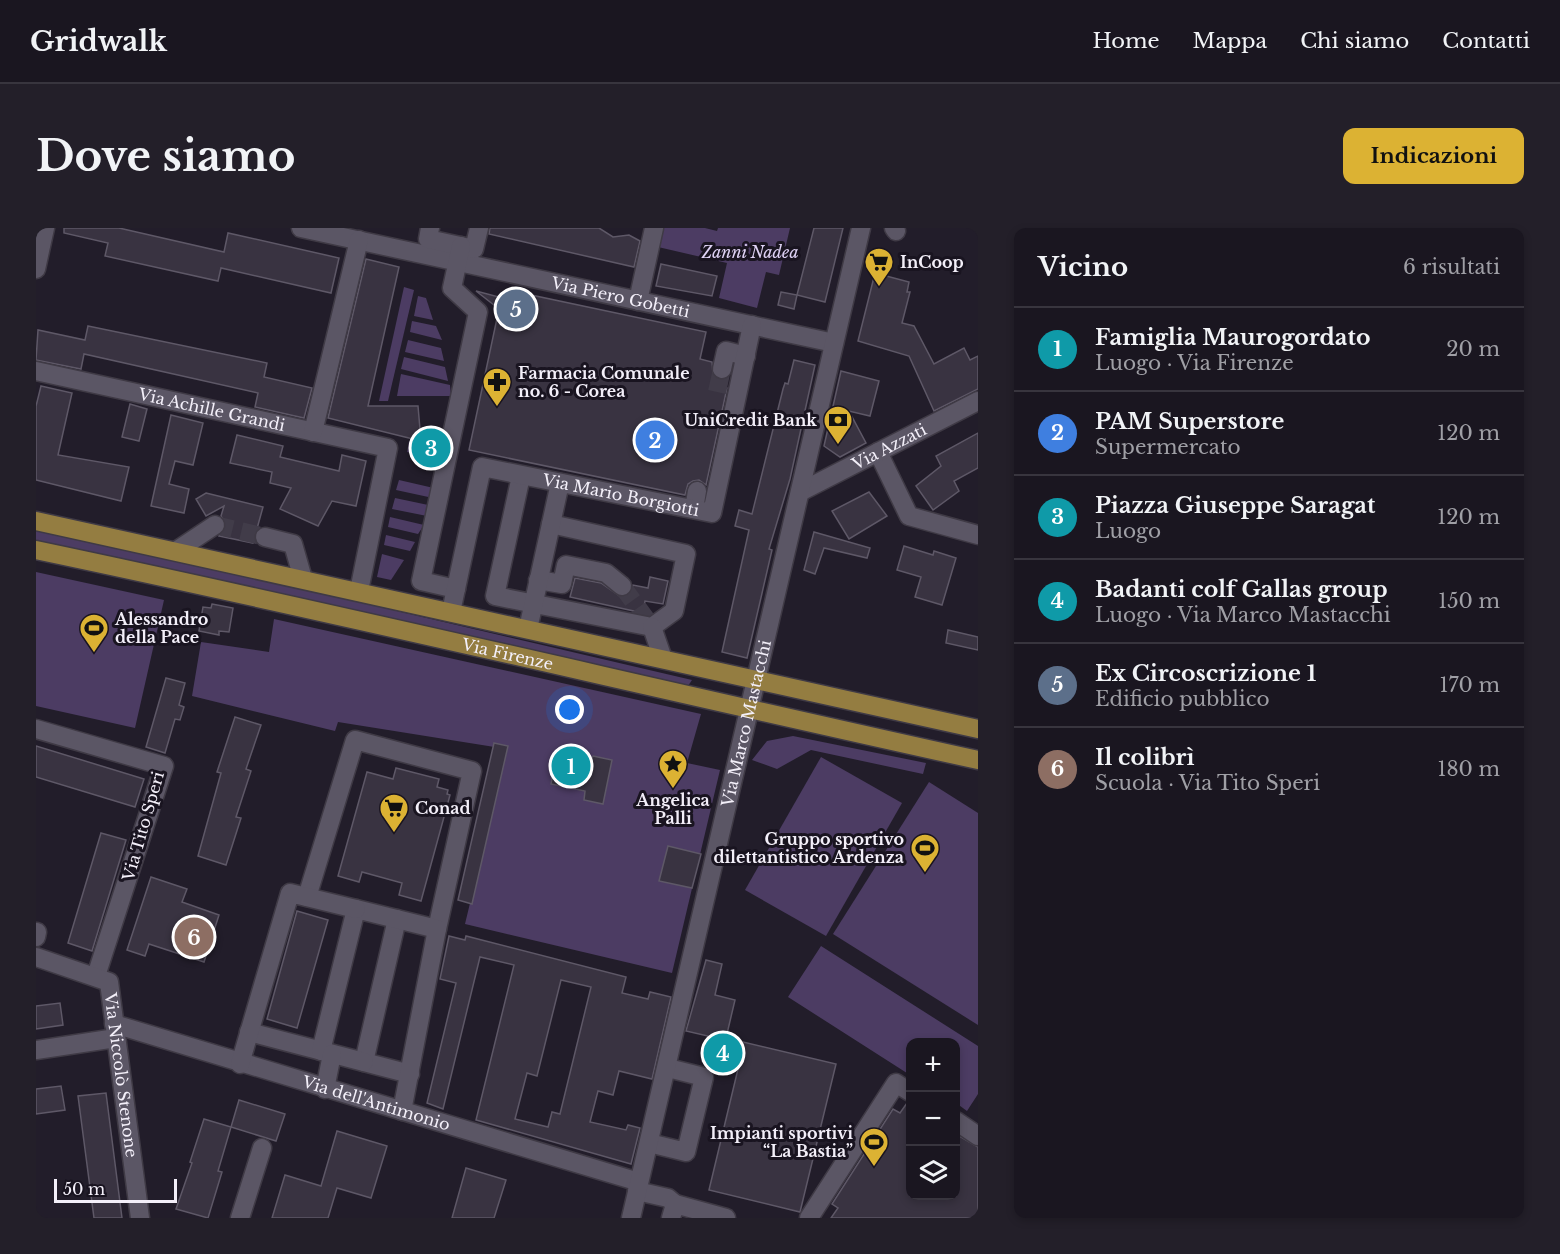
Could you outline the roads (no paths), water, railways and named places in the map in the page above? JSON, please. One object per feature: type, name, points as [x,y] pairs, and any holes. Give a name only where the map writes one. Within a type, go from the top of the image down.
[{"type":"main road","name":"Via Firenze","points":[[36,521],[978,729]]},
{"type":"main road","name":"Via Firenze","points":[[36,550],[193,582],[750,711],[978,760]]},
{"type":"street","points":[[36,269],[45,228]]},
{"type":"street","name":"Via Piero Gobetti","points":[[301,228],[359,240],[460,254],[638,301],[834,344]]},
{"type":"street","points":[[430,228],[428,239],[460,254],[474,249],[479,228]]},
{"type":"street","name":"Via Marco Mastacchi","points":[[631,1218],[668,1068],[862,229]]},
{"type":"street","points":[[638,301],[656,231]]},
{"type":"street","points":[[313,432],[359,240]]},
{"type":"street","points":[[451,612],[456,589],[421,581],[478,312],[452,288],[460,254]]},
{"type":"street","name":"Via Mario Borgiotti","points":[[456,589],[482,467],[560,483],[695,500],[712,513],[752,325]]},
{"type":"street","points":[[722,369],[726,351],[746,356]]},
{"type":"street","name":"Via Achille Grandi","points":[[36,370],[90,387],[210,417],[313,432],[388,448],[359,591]]},
{"type":"street","name":"Via Azzati","points":[[800,492],[978,401]]},
{"type":"street","points":[[878,452],[909,516],[978,535]]},
{"type":"street","points":[[521,476],[495,596],[652,627],[674,611],[686,554],[551,524]]},
{"type":"street","points":[[528,629],[560,483]]},
{"type":"street","points":[[176,551],[215,525]]},
{"type":"street","points":[[265,537],[293,544],[303,579]]},
{"type":"street","points":[[557,609],[566,566],[606,573],[622,586]]},
{"type":"street","points":[[538,580],[562,584]]},
{"type":"street","points":[[652,627],[663,659]]},
{"type":"street","name":"Via Tito Speri","points":[[36,729],[164,766],[96,976]]},
{"type":"street","points":[[307,897],[355,740],[472,771],[437,929],[402,1111]]},
{"type":"street","points":[[240,1064],[290,893],[437,929]]},
{"type":"street","points":[[324,1089],[327,1052],[356,909]]},
{"type":"street","points":[[364,1062],[398,919]]},
{"type":"street","points":[[36,957],[96,976]]},
{"type":"street","name":"Via Niccolò Stenone","points":[[96,976],[109,982],[145,1217]]},
{"type":"street","points":[[36,1050],[115,1031]]},
{"type":"street","name":"Via dell'Antimonio","points":[[115,1031],[402,1111],[638,1187],[668,1198],[673,1211],[726,1218]]},
{"type":"street","points":[[249,1032],[410,1074]]},
{"type":"street","points":[[649,1143],[686,1152],[704,1077],[668,1068]]},
{"type":"street","points":[[809,1218],[896,1083],[906,1089]]},
{"type":"street","points":[[960,1124],[978,1136]]},
{"type":"street","points":[[240,1218],[262,1148]]},
{"type":"tunnel","points":[[717,392],[722,369]]},
{"type":"tunnel","points":[[215,525],[265,537]]},
{"type":"tunnel","points":[[622,586],[652,627]]},
{"type":"place","name":"InCoop","points":[[879,288]]},
{"type":"place","name":"Ex Circoscrizione 1","points":[[516,309]]},
{"type":"place","name":"Farmacia Comunale no. 6 - Corea","points":[[497,408]]},
{"type":"place","name":"PAM Superstore","points":[[655,440]]},
{"type":"place","name":"UniCredit Bank","points":[[838,446]]},
{"type":"place","name":"Piazza Giuseppe Saragat","points":[[431,448]]},
{"type":"place","name":"Alessandro della Pace","points":[[94,654]]},
{"type":"place","name":"Famiglia Maurogordato","points":[[571,766]]},
{"type":"place","name":"Angelica Palli","points":[[673,790]]},
{"type":"place","name":"Conad","points":[[394,834]]},
{"type":"place","name":"Gruppo sportivo dilettantistico Ardenza","points":[[925,874]]},
{"type":"place","name":"Il colibrì","points":[[194,937]]},
{"type":"place","name":"Badanti colf Gallas group","points":[[723,1053]]},
{"type":"place","name":"Impianti sportivi “La Bastia”","points":[[874,1168]]},
{"type":"park label","name":"Zanni Nadea","points":[[750,252]]}]
